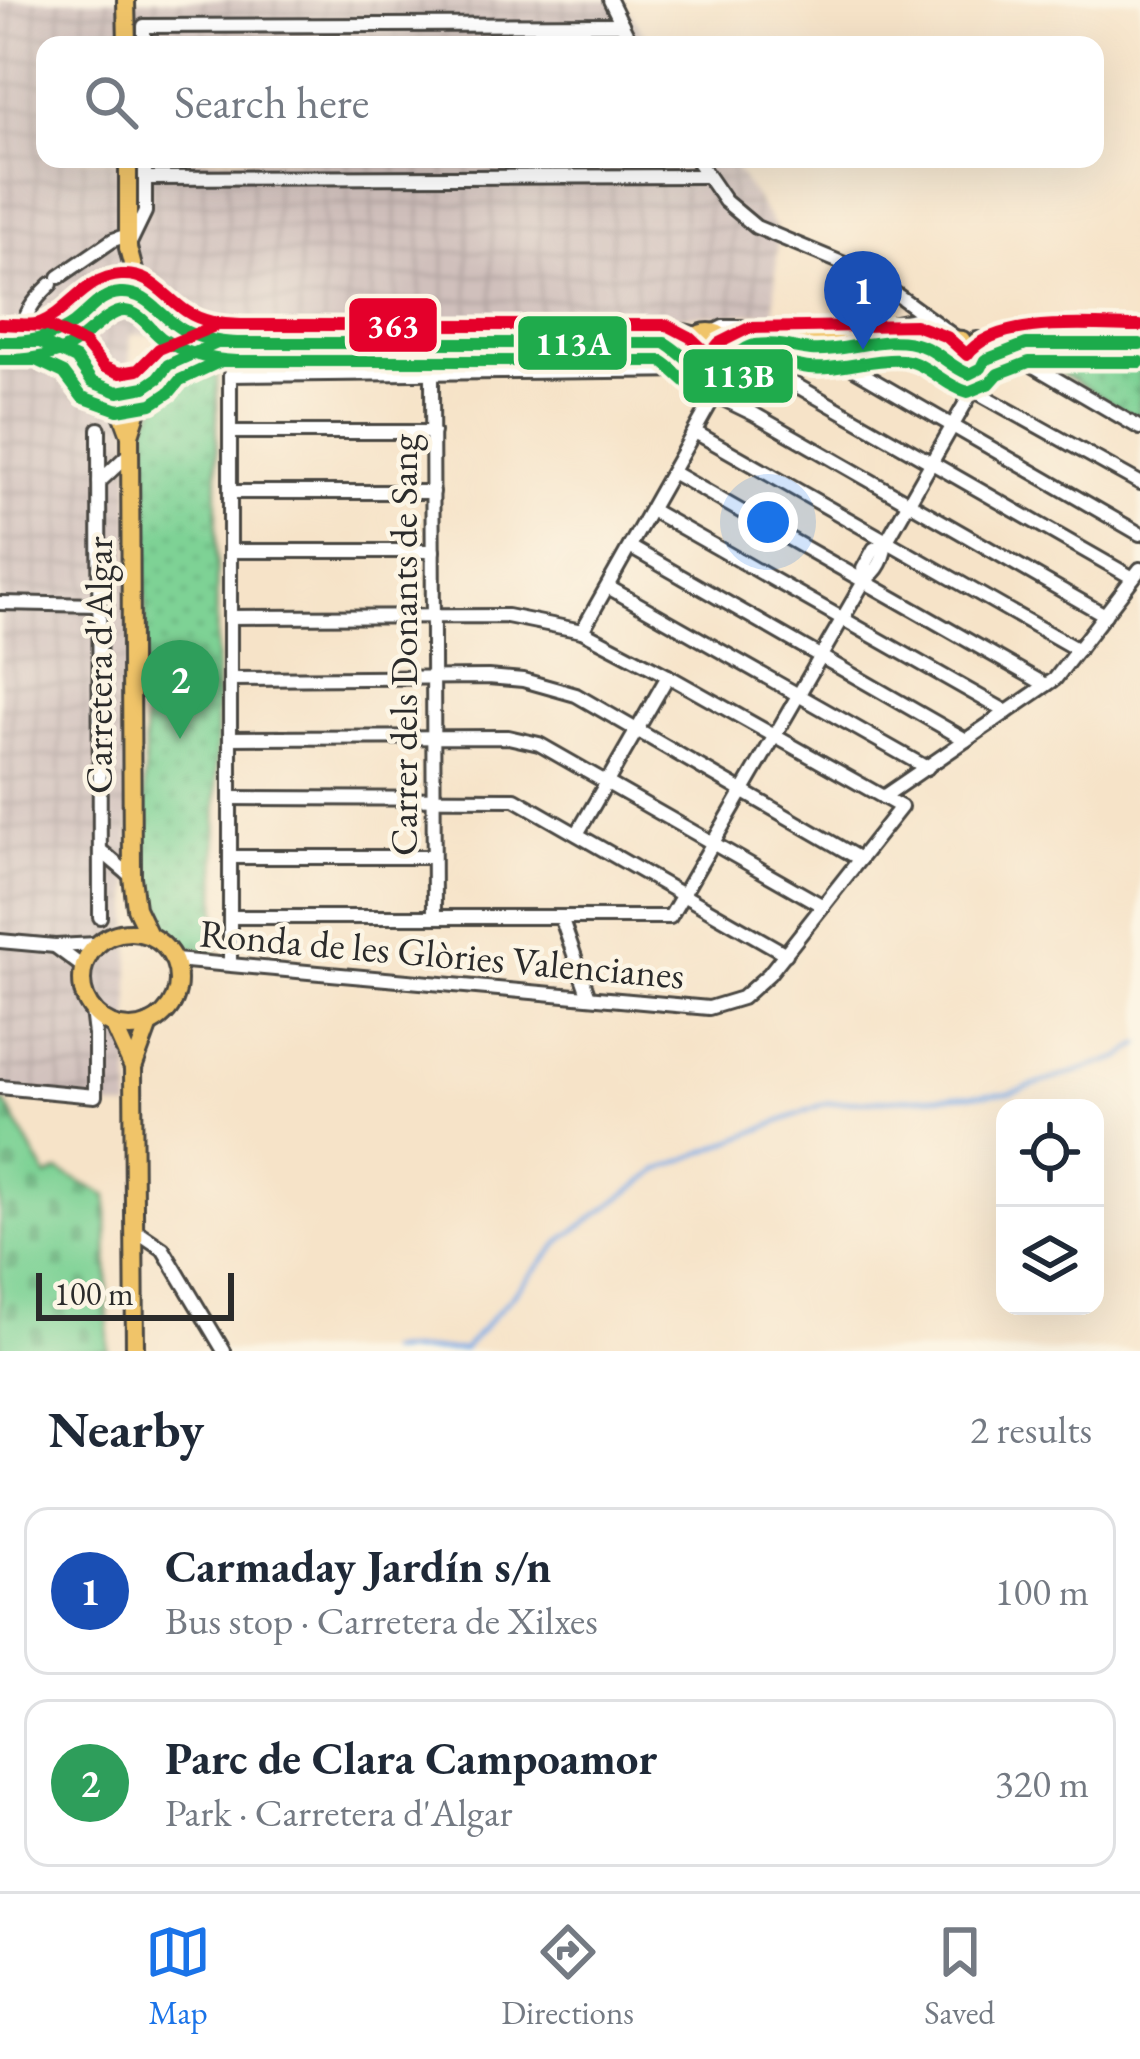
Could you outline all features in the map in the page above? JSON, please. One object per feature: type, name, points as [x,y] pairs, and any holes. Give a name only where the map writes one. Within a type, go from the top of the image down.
[{"type":"main road","points":[[126,0],[127,36]]},
{"type":"main road","points":[[36,347],[78,321],[121,276],[128,242],[128,168]]},
{"type":"main road","points":[[128,242],[147,299],[189,333],[217,343],[665,343],[708,353],[785,335],[861,335],[915,343],[971,372]]},
{"type":"main road","points":[[105,297],[134,294],[147,299]]},
{"type":"main road","points":[[78,321],[74,346],[82,372],[104,389],[118,392],[145,388],[167,365],[172,334],[166,318]]},
{"type":"main road","points":[[708,353],[746,337],[964,340],[1017,347],[1140,344]]},
{"type":"main road","points":[[964,340],[953,347],[971,372]]},
{"type":"main road","points":[[964,340],[984,349],[971,372]]},
{"type":"main road","points":[[0,342],[76,359]]},
{"type":"main road","points":[[167,365],[217,343]]},
{"type":"main road","points":[[971,372],[1017,347]]},
{"type":"main road","name":"Carretera d'Algar","points":[[145,388],[130,444],[132,880],[136,908],[149,935]]},
{"type":"main road","name":"Carretera d'Algar","points":[[104,389],[122,416],[130,444]]},
{"type":"main road","name":"Carretera d'Algar","points":[[105,939],[126,908],[132,880]]},
{"type":"main road","points":[[114,1026],[149,1024],[162,1016],[178,990],[175,960],[149,935],[125,931],[105,939],[83,967],[81,982],[92,1010],[114,1026],[134,1068]]},
{"type":"main road","points":[[135,1351],[134,1068],[149,1024]]},
{"type":"street","points":[[610,0],[628,36]]},
{"type":"street","points":[[144,36],[144,26],[622,24]]},
{"type":"street","points":[[0,358],[36,347],[21,325],[55,280],[113,240],[128,242],[145,212],[145,168]]},
{"type":"street","points":[[702,168],[725,201],[756,227],[847,265],[964,340]]},
{"type":"street","points":[[145,178],[707,176]]},
{"type":"street","points":[[896,294],[896,323]]},
{"type":"street","points":[[861,335],[920,319],[940,325]]},
{"type":"street","points":[[238,343],[260,326],[666,327],[708,353]]},
{"type":"street","points":[[582,632],[716,395],[708,353],[723,327],[785,335]]},
{"type":"street","points":[[1017,347],[1140,428]]},
{"type":"street","points":[[230,964],[230,376],[432,374],[708,353]]},
{"type":"street","points":[[230,617],[507,616],[582,632],[884,797],[1055,679],[1136,574],[787,380],[787,370],[793,365],[842,362],[1140,534]]},
{"type":"street","points":[[230,917],[670,917],[865,579],[863,569],[874,549],[886,542],[952,426],[971,372],[1140,483]]},
{"type":"street","name":"Carrer dels Donants de Sang","points":[[432,374],[434,917]]},
{"type":"street","points":[[716,395],[1105,615]]},
{"type":"street","name":"Carretera d'Algar","points":[[99,429],[100,917]]},
{"type":"street","points":[[230,433],[433,432]]},
{"type":"street","points":[[695,432],[1078,650]]},
{"type":"street","name":"Carretera d'Algar","points":[[99,482],[130,444]]},
{"type":"street","points":[[673,472],[1046,685]]},
{"type":"street","points":[[230,492],[433,492]]},
{"type":"street","points":[[651,510],[1007,712]]},
{"type":"street","points":[[630,547],[967,740]]},
{"type":"street","points":[[230,551],[433,551]]},
{"type":"street","points":[[608,587],[927,768]]},
{"type":"street","points":[[0,603],[99,605]]},
{"type":"street","points":[[577,834],[668,676]]},
{"type":"street","points":[[230,679],[523,680],[575,695],[860,859]]},
{"type":"street","points":[[230,738],[508,737],[539,744],[823,906]]},
{"type":"street","name":"Ronda de les Glòries Valencianes","points":[[175,960],[710,1008],[742,998],[770,974],[901,807],[884,797]]},
{"type":"street","points":[[230,798],[515,799],[786,954]]},
{"type":"street","name":"Carretera d'Algar","points":[[100,850],[132,880]]},
{"type":"street","points":[[230,857],[434,856]]},
{"type":"street","points":[[561,917],[589,997]]},
{"type":"street","points":[[0,941],[55,946],[105,939]]},
{"type":"street","points":[[55,946],[83,967]]},
{"type":"street","points":[[0,1087],[95,1096],[92,1010]]},
{"type":"street","points":[[134,1230],[163,1249],[224,1351]]},
{"type":"shaded area","points":[[0,0],[622,0],[646,36],[36,36],[36,168],[735,168],[778,231],[774,313],[130,335],[130,1109],[0,1096]]},
{"type":"green space","points":[[1051,353],[1140,354],[1140,420],[1041,361]]},
{"type":"green space","points":[[185,370],[217,372],[216,952],[179,947],[147,908],[144,896],[146,424],[161,396]]},
{"type":"green space","points":[[5,1102],[47,1177],[59,1171],[107,1196],[108,1351],[0,1351],[0,1104]]},
{"type":"waterway","points":[[387,1351],[464,1349],[563,1239],[659,1170],[826,1103],[1010,1093],[1122,1057],[1140,1044]]},
{"type":"transit line","name":"363","points":[[11,324],[40,323],[97,282],[132,275],[199,318],[241,325]]},
{"type":"transit line","name":"113A","points":[[13,342],[60,331],[101,300],[120,293],[139,296],[189,333],[237,343]]},
{"type":"transit line","name":"113B","points":[[13,360],[63,350],[111,315],[125,311],[180,349],[236,361]]},
{"type":"transit line","name":"363","points":[[0,324],[48,326],[85,344],[104,367],[120,373],[138,370],[159,349],[217,325],[667,325],[690,337],[709,355],[719,343],[749,328],[915,325],[947,337],[967,355],[981,342],[1022,328],[1140,326]]},
{"type":"transit line","name":"113A","points":[[0,342],[40,342],[76,359],[92,382],[118,392],[145,387],[168,365],[217,343],[665,343],[710,373],[756,345],[825,350],[895,341],[928,349],[969,374],[985,360],[1026,344],[1140,344]]},
{"type":"transit line","name":"113B","points":[[0,360],[36,360],[64,373],[82,397],[118,410],[152,404],[180,380],[221,361],[661,361],[706,391],[728,385],[760,362],[821,368],[902,360],[968,392],[1029,362],[1140,362]]},
{"type":"place","name":"Carmaday Jardín s/n","points":[[863,350]]},
{"type":"place","name":"Parc de Clara Campoamor","points":[[180,739]]}]
